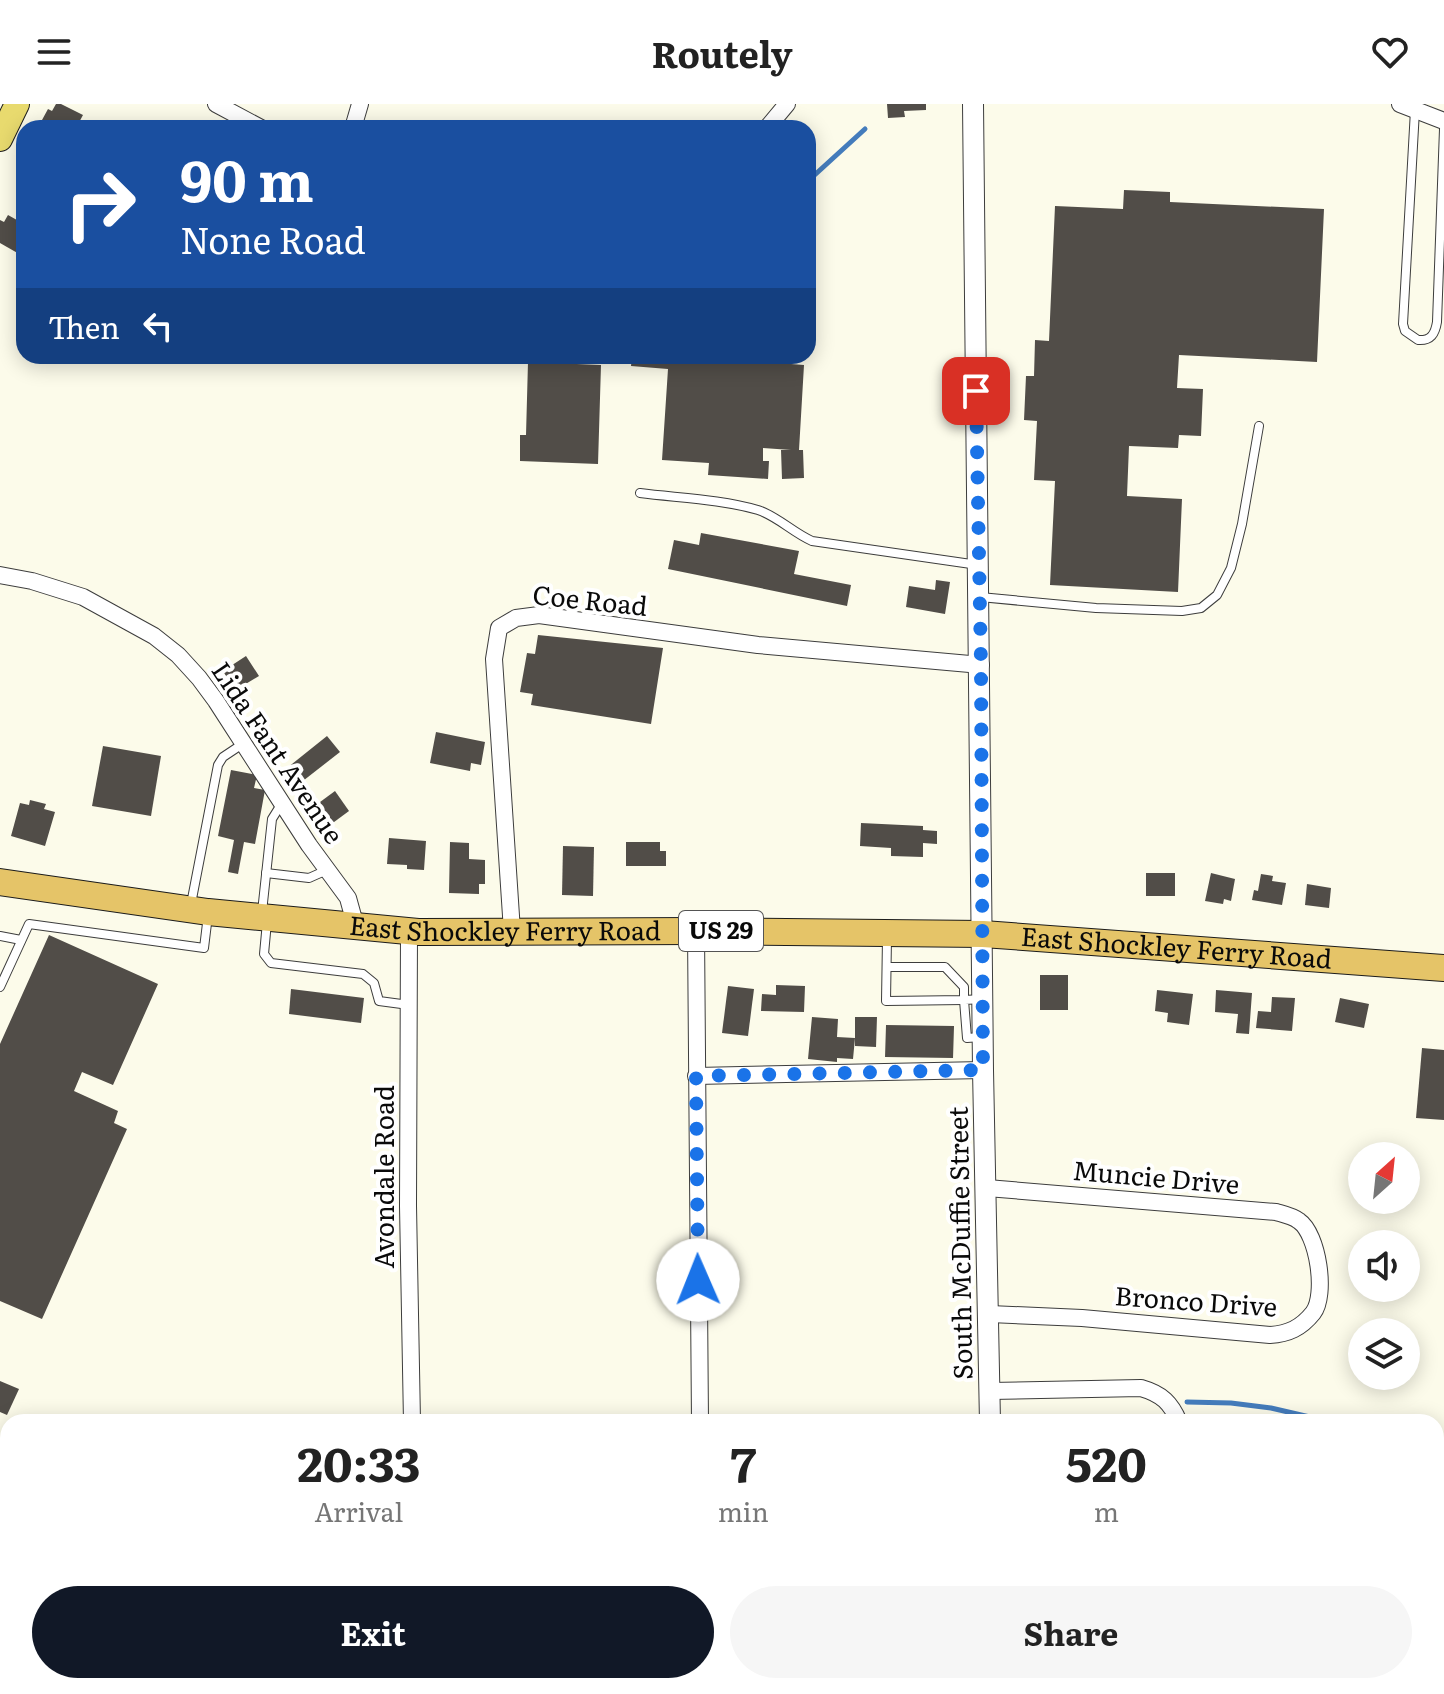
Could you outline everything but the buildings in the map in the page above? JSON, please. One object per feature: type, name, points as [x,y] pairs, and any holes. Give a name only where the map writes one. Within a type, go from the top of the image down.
[{"type":"highway","name":"East Shockley Ferry Road","points":[[0,882],[199,910],[409,931],[983,934],[1444,968]]},
{"type":"main road","points":[[0,139],[17,104]]},
{"type":"street","points":[[216,104],[246,120]]},
{"type":"street","points":[[774,120],[787,104]]},
{"type":"street","name":"South McDuffie Street","points":[[973,104],[983,934],[974,1000],[983,1037],[990,1414]]},
{"type":"street","points":[[1408,107],[1444,121]]},
{"type":"street","name":"Lida Fant Avenue","points":[[0,575],[83,597],[154,636],[178,655],[199,678],[348,898],[356,927]]},
{"type":"street","name":"Coe Road","points":[[512,931],[494,659],[499,628],[516,618],[539,615],[758,645],[981,665]]},
{"type":"street","name":"Avondale Road","points":[[409,931],[408,1206],[412,1414]]},
{"type":"street","points":[[696,931],[700,1414]]},
{"type":"street","points":[[696,1076],[983,1070]]},
{"type":"street","name":"Muncie Drive","points":[[987,1188],[1276,1212],[1301,1222],[1311,1237]]},
{"type":"street","name":"Bronco Drive","points":[[990,1314],[1284,1334],[1297,1329],[1315,1312],[1319,1298],[1318,1263],[1311,1237]]},
{"type":"street","points":[[990,1391],[1141,1388],[1165,1399],[1174,1414]]},
{"type":"lane","points":[[1408,107],[1403,324],[1405,331],[1425,341],[1435,333],[1437,322],[1444,129]]},
{"type":"lane","points":[[979,597],[1096,608],[1182,611],[1201,608],[1217,595],[1231,568],[1259,426]]},
{"type":"lane","points":[[640,493],[730,504],[760,511],[812,541],[979,565]]},
{"type":"lane","points":[[0,987],[29,924],[204,948],[199,910],[218,765],[223,757],[244,743]]},
{"type":"lane","points":[[282,803],[272,819],[266,873],[264,954],[271,963],[363,974],[374,983],[379,1001],[409,1005]]},
{"type":"lane","points":[[266,873],[309,878],[327,870]]},
{"type":"lane","points":[[887,933],[886,1001],[974,1000]]},
{"type":"lane","points":[[0,936],[21,940]]},
{"type":"lane","points":[[887,967],[945,967],[974,1000]]},
{"type":"lane","points":[[927,989],[927,1001]]},
{"type":"waterway","points":[[816,174],[865,129]]},
{"type":"waterway","points":[[1187,1402],[1231,1403],[1297,1414]]},
{"type":"route","points":[[698,1280],[696,1076],[983,1070],[976,391]]}]
